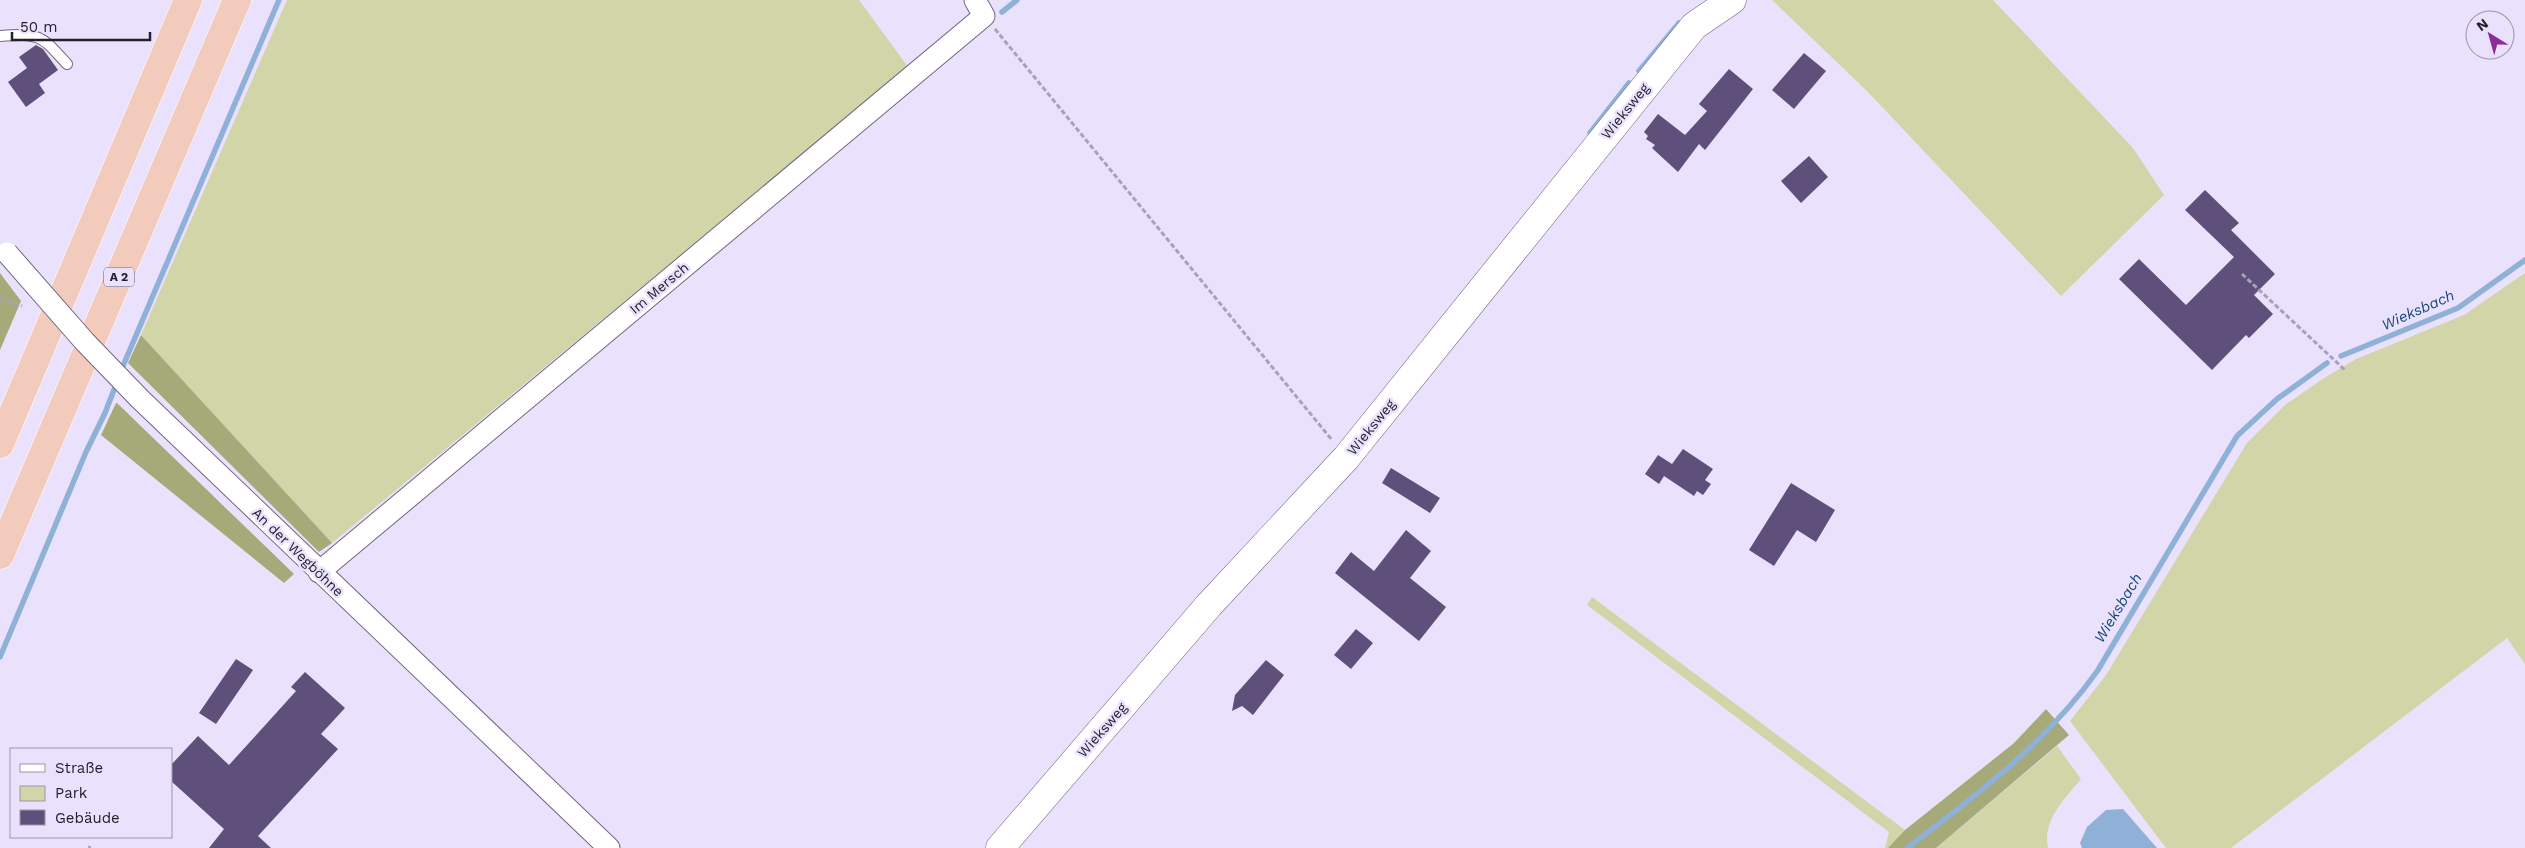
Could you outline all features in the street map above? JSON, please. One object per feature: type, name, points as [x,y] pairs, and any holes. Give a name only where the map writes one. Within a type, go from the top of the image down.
[{"type":"highway","points":[[0,444],[188,0]]},
{"type":"highway","name":"A 2","points":[[0,555],[237,0]]},
{"type":"street","name":"Wieksweg","points":[[1000,848],[1209,605],[1346,458],[1694,26],[1732,0]]},
{"type":"street","name":"Im Mersch","points":[[319,572],[980,8]]},
{"type":"street","name":"An der Wegböhne","points":[[3,249],[85,342],[140,399],[608,848]]},
{"type":"lane","points":[[0,36],[23,34],[39,36],[48,42],[67,64]]},
{"type":"path","points":[[980,8],[1346,458]]},
{"type":"path","points":[[2242,274],[2346,371]]},
{"type":"path","points":[[0,298],[22,306]]},
{"type":"green space","points":[[287,0],[859,0],[908,67],[332,543],[141,335]]},
{"type":"green space","points":[[1772,0],[1993,0],[2133,148],[2164,195],[2061,296],[1866,90]]},
{"type":"green space","points":[[0,273],[21,301],[0,350]]},
{"type":"green space","points":[[2525,273],[2525,664],[2507,638],[2231,848],[2166,848],[2070,721],[2106,675],[2247,443],[2285,405],[2356,359],[2464,315]]},
{"type":"green space","points":[[141,335],[332,543],[319,552],[128,363]]},
{"type":"green space","points":[[116,403],[294,574],[284,583],[101,435]]},
{"type":"green space","points":[[1592,597],[1905,830],[1888,848],[1885,848],[1889,832],[1587,605]]},
{"type":"green space","points":[[2046,709],[2069,735],[1936,848],[1888,848],[1905,830],[2014,743]]},
{"type":"green space","points":[[2057,746],[2081,779],[2056,810],[2048,828],[2048,848],[1936,848]]},
{"type":"water","points":[[2123,809],[2157,848],[2082,848],[2080,843],[2087,827],[2106,810]]},
{"type":"building","points":[[36,45],[43,49],[58,70],[39,84],[45,93],[26,107],[8,82],[27,68],[19,57]]},
{"type":"building","points":[[1804,53],[1826,71],[1794,109],[1772,90]]},
{"type":"building","points":[[1729,69],[1753,89],[1705,150],[1699,144],[1678,172],[1652,148],[1655,145],[1646,139],[1648,136],[1644,132],[1658,114],[1685,135],[1707,111],[1699,104]]},
{"type":"building","points":[[1809,156],[1828,177],[1801,203],[1781,181]]},
{"type":"building","points":[[2205,190],[2239,223],[2231,230],[2275,274],[2254,295],[2273,314],[2249,338],[2246,335],[2212,370],[2119,279],[2139,259],[2186,305],[2234,257],[2185,210]]},
{"type":"building","points":[[1683,449],[1713,469],[1705,480],[1711,484],[1703,495],[1697,491],[1694,496],[1664,476],[1659,484],[1645,474],[1658,455],[1672,464]]},
{"type":"building","points":[[1391,468],[1440,498],[1430,513],[1382,483]]},
{"type":"building","points":[[1791,483],[1835,510],[1816,542],[1797,530],[1774,566],[1749,550]]},
{"type":"building","points":[[1406,530],[1431,551],[1410,578],[1446,607],[1419,641],[1335,573],[1351,552],[1374,571]]},
{"type":"building","points":[[1356,629],[1373,643],[1351,669],[1334,655]]},
{"type":"building","points":[[236,659],[253,670],[216,724],[199,713]]},
{"type":"building","points":[[1266,660],[1284,675],[1253,715],[1242,706],[1232,711],[1235,695]]},
{"type":"building","points":[[305,672],[345,708],[321,734],[338,749],[258,836],[271,848],[209,848],[224,829],[172,782],[172,764],[198,736],[229,765],[296,691],[291,687]]},
{"type":"waterway","points":[[120,373],[279,0]]},
{"type":"waterway","points":[[1002,12],[1017,0]]},
{"type":"waterway","points":[[1639,71],[1679,23]]},
{"type":"waterway","points":[[1590,133],[1629,83]]},
{"type":"waterway","name":"Wieksbach","points":[[2341,356],[2458,308],[2525,260]]},
{"type":"waterway","name":"Wieksbach","points":[[1907,848],[1985,788],[2010,766],[2034,744],[2078,696],[2098,670],[2237,436],[2277,399],[2327,363]]},
{"type":"waterway","points":[[0,657],[117,382]]}]
